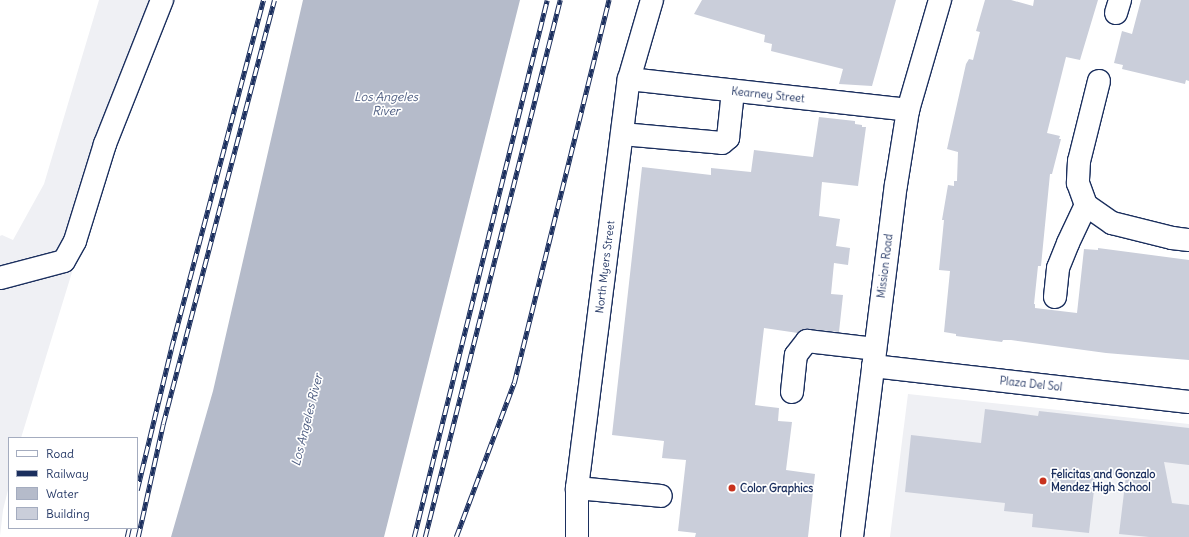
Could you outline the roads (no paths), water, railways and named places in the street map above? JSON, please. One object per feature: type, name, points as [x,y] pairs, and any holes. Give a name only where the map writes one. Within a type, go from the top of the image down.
[{"type":"street","points":[[0,278],[64,261],[75,241],[105,144],[162,0]]},
{"type":"street","name":"North Myers Street","points":[[577,537],[577,488],[629,79],[652,0]]},
{"type":"street","name":"Mission Road","points":[[852,537],[895,194],[908,110],[940,0]]},
{"type":"street","name":"Kearney Street","points":[[629,79],[908,110]]},
{"type":"street","points":[[1099,82],[1079,161],[1078,183],[1086,205],[1112,223],[1172,238],[1189,240]]},
{"type":"street","points":[[622,134],[722,143],[728,138],[733,91]]},
{"type":"street","points":[[1055,297],[1058,268],[1086,205]]},
{"type":"street","name":"Plaza Del Sol","points":[[792,392],[796,354],[807,341],[874,358],[1189,402]]},
{"type":"street","points":[[577,488],[661,496]]},
{"type":"water","name":"Los Angeles River","points":[[303,0],[520,0],[384,537],[171,537],[213,391]]},
{"type":"railway","points":[[138,486],[171,349],[263,0]]},
{"type":"railway","points":[[138,537],[163,424],[274,0]]},
{"type":"railway","points":[[414,537],[547,0]]},
{"type":"railway","points":[[425,537],[560,0]]},
{"type":"railway","points":[[456,537],[514,383],[609,0]]},
{"type":"railway","points":[[127,537],[129,529]]},
{"type":"place","name":"Felicitas and Gonzalo Mendez High School","points":[[1043,481]]},
{"type":"place","name":"Color Graphics","points":[[732,488]]}]
